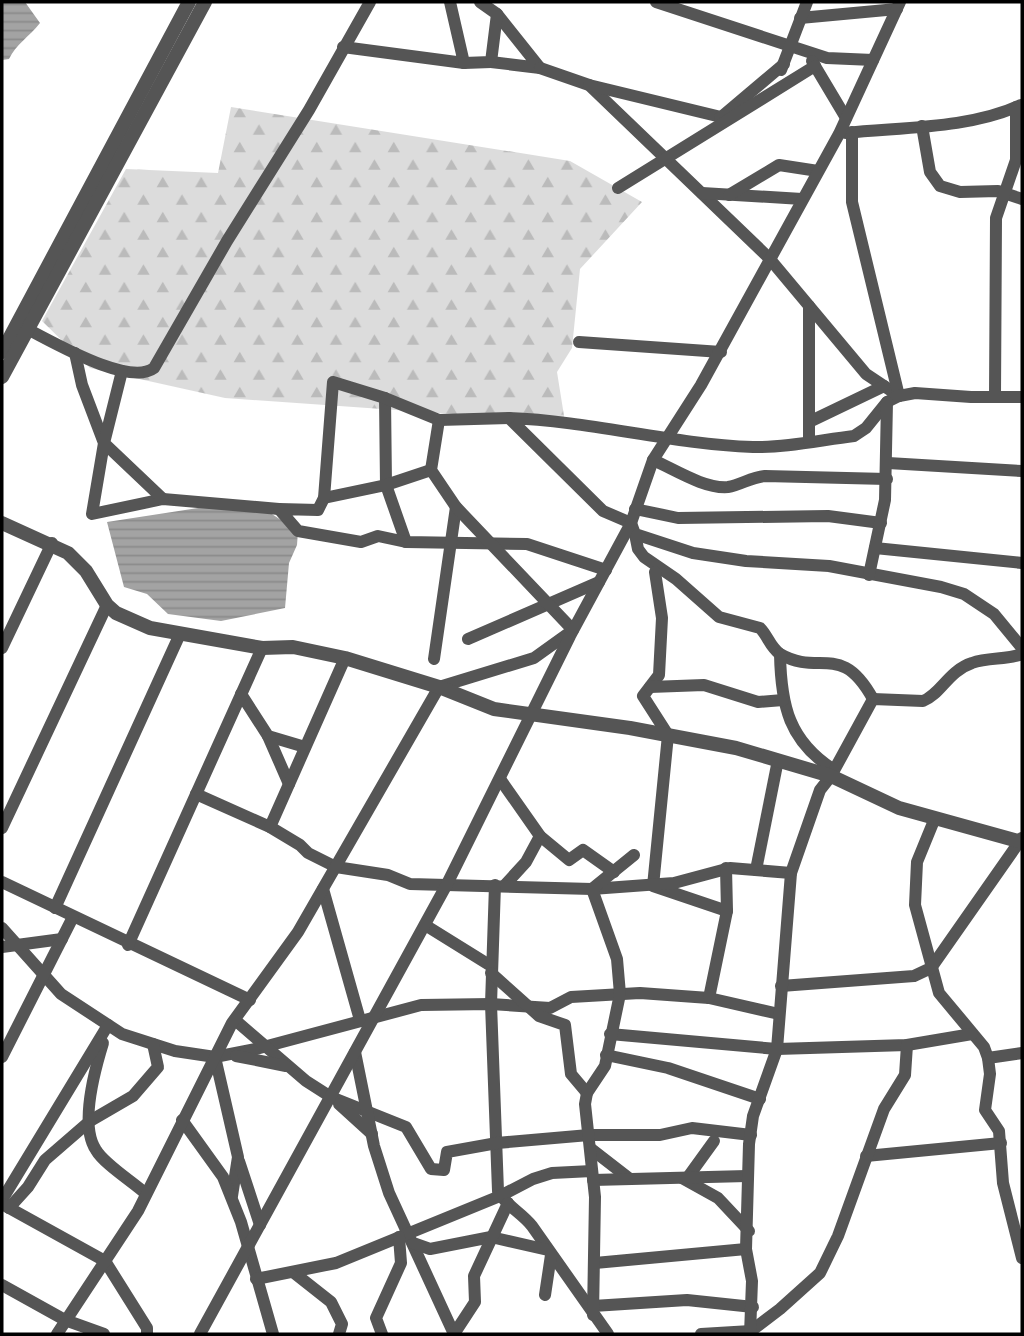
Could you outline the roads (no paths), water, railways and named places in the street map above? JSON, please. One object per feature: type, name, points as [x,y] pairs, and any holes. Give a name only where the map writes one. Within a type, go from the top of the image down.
[{"type":"street","points":[[2,352],[189,2]]},
{"type":"street","points":[[2,377],[14,328],[205,2]]},
{"type":"street","points":[[14,328],[122,371],[146,374],[154,368],[227,241],[309,110],[370,2]]},
{"type":"street","points":[[450,2],[464,63]]},
{"type":"street","points":[[480,2],[497,14],[540,68]]},
{"type":"street","points":[[656,2],[827,58],[873,60]]},
{"type":"street","points":[[772,93],[807,2]]},
{"type":"street","points":[[800,18],[898,5]]},
{"type":"street","points":[[898,5],[846,118],[845,133],[852,202],[899,396]]},
{"type":"street","points":[[491,62],[497,14]]},
{"type":"street","points":[[343,47],[464,63],[491,62],[540,68],[589,85],[721,117]]},
{"type":"street","points":[[807,51],[846,118]]},
{"type":"street","points":[[689,144],[784,64]]},
{"type":"street","points":[[618,188],[815,66]]},
{"type":"street","points":[[589,85],[769,258],[866,374],[899,396]]},
{"type":"street","points":[[873,699],[857,674],[843,665],[802,660],[780,654],[771,646],[760,628],[719,617],[676,579],[644,557],[638,549],[633,528],[635,509],[653,460],[720,352],[818,171],[845,133],[975,118],[1019,106],[1016,160],[996,218],[995,397]]},
{"type":"street","points":[[922,125],[930,172],[940,186],[960,192],[1005,193],[1022,199]]},
{"type":"street","points":[[729,195],[779,165],[818,171]]},
{"type":"street","points":[[702,194],[802,199]]},
{"type":"street","points":[[809,306],[809,441]]},
{"type":"street","points":[[579,342],[720,352]]},
{"type":"street","points":[[75,353],[82,386],[104,443],[163,499]]},
{"type":"street","points":[[122,371],[104,443],[92,514],[163,499],[318,510],[324,498],[333,382],[385,398],[439,420],[549,419],[666,438],[756,447],[860,433],[887,402],[899,396],[915,393],[1022,397]]},
{"type":"street","points":[[809,422],[884,387]]},
{"type":"street","points":[[385,398],[386,485],[406,542]]},
{"type":"street","points":[[869,575],[887,479],[887,402]]},
{"type":"street","points":[[509,418],[603,511],[633,528],[693,553],[746,561],[830,566],[964,594],[994,614],[1022,648]]},
{"type":"street","points":[[439,420],[431,470],[456,508],[573,630]]},
{"type":"street","points":[[653,460],[725,487],[765,476],[887,479]]},
{"type":"street","points":[[888,463],[1022,471]]},
{"type":"street","points":[[324,498],[386,485],[431,470]]},
{"type":"street","points":[[434,659],[456,508]]},
{"type":"street","points":[[279,509],[298,531],[361,542],[378,536],[406,542],[527,544],[606,570]]},
{"type":"street","points":[[635,509],[678,518],[838,516],[880,523]]},
{"type":"street","points":[[2,523],[52,543],[86,571],[107,605],[136,623],[180,634],[262,648],[293,647],[345,658],[439,687],[494,709],[668,735],[736,748],[833,773]]},
{"type":"street","points":[[200,1334],[425,925],[573,630],[633,528]]},
{"type":"street","points":[[2,648],[52,543]]},
{"type":"street","points":[[875,548],[1022,563]]},
{"type":"street","points":[[653,886],[668,735],[643,696],[659,675],[662,618],[654,572]]},
{"type":"street","points":[[468,639],[599,582]]},
{"type":"street","points":[[2,828],[107,605]]},
{"type":"street","points":[[57,1334],[146,1194],[235,1020],[298,932],[439,687],[534,658],[573,630]]},
{"type":"street","points":[[55,908],[180,634]]},
{"type":"street","points":[[128,945],[262,648]]},
{"type":"street","points":[[780,654],[783,700],[810,755],[833,773],[899,808],[1022,841],[931,968],[914,976],[781,986]]},
{"type":"street","points":[[873,699],[923,701],[930,698],[948,676],[972,663],[1022,654]]},
{"type":"street","points":[[270,827],[345,658]]},
{"type":"street","points":[[650,687],[704,685],[758,702],[783,700]]},
{"type":"street","points":[[241,694],[268,736],[289,783]]},
{"type":"street","points":[[751,1332],[752,1281],[746,1249],[749,1231],[747,1176],[751,1135],[777,1049],[791,873],[820,790],[833,773],[873,699]]},
{"type":"street","points":[[268,736],[305,747]]},
{"type":"street","points":[[756,870],[778,760]]},
{"type":"street","points":[[500,779],[540,836],[569,860],[583,850],[614,872]]},
{"type":"street","points":[[196,794],[270,827],[308,853],[335,867],[388,875],[411,884],[592,889],[653,886],[726,868],[791,873]]},
{"type":"street","points":[[935,818],[917,862],[915,905],[939,993],[988,1058],[990,1074],[985,1110],[999,1131],[1003,1183],[1022,1258]]},
{"type":"street","points":[[454,1334],[475,1302],[474,1276],[504,1199],[497,1143],[491,1004],[491,969],[500,885],[526,862],[540,836]]},
{"type":"street","points":[[592,889],[634,855]]},
{"type":"street","points":[[709,998],[727,911],[726,868]]},
{"type":"street","points":[[3,886],[250,1000]]},
{"type":"street","points":[[653,886],[727,911]]},
{"type":"street","points":[[323,889],[360,1020]]},
{"type":"street","points":[[592,889],[617,959],[620,994],[605,1066],[587,1093],[593,1176],[593,1310]]},
{"type":"street","points":[[2,1057],[73,917]]},
{"type":"street","points":[[425,925],[491,969],[540,1016],[565,1025],[571,1074],[587,1093]]},
{"type":"street","points":[[2,928],[61,994],[108,1026],[122,1034],[153,1044],[215,1057],[266,1047],[375,1015],[421,1005],[491,1004],[550,1009],[571,997],[620,994],[709,998],[779,1014]]},
{"type":"street","points":[[4,947],[62,939]]},
{"type":"street","points":[[235,1020],[289,1067],[331,1097],[372,1135]]},
{"type":"street","points":[[2,1024],[15,1031]]},
{"type":"street","points":[[108,1026],[90,1084],[90,1121],[95,1150],[146,1194]]},
{"type":"street","points":[[4,1204],[108,1026]]},
{"type":"street","points":[[610,1034],[777,1049],[907,1045],[972,1034]]},
{"type":"street","points":[[4,1204],[28,1188],[46,1160],[90,1121],[133,1096],[158,1067],[153,1044]]},
{"type":"street","points":[[707,1334],[751,1332],[780,1310],[820,1273],[838,1236],[884,1109],[905,1075],[907,1045]]},
{"type":"street","points":[[355,1052],[372,1135],[389,1193],[407,1238],[454,1334]]},
{"type":"street","points":[[988,1058],[1022,1053]]},
{"type":"street","points":[[228,1054],[289,1067]]},
{"type":"street","points":[[606,1055],[668,1068],[760,1099]]},
{"type":"street","points":[[215,1057],[238,1157],[260,1226]]},
{"type":"street","points":[[331,1097],[406,1128],[431,1169],[444,1170],[447,1152],[497,1143],[589,1141],[660,1135],[692,1128],[751,1135]]},
{"type":"street","points":[[182,1120],[213,1159],[231,1199],[272,1334]]},
{"type":"street","points":[[589,1141],[630,1179]]},
{"type":"street","points":[[685,1178],[714,1141]]},
{"type":"street","points":[[866,1156],[1001,1143]]},
{"type":"street","points":[[231,1199],[238,1157]]},
{"type":"street","points":[[256,1279],[337,1263],[407,1238],[504,1199],[552,1173],[630,1179],[747,1176]]},
{"type":"street","points":[[685,1178],[718,1198],[749,1231]]},
{"type":"street","points":[[504,1199],[520,1210],[608,1334]]},
{"type":"street","points":[[4,1204],[105,1261],[147,1328],[147,1334]]},
{"type":"street","points":[[407,1238],[430,1249],[491,1237],[550,1252]]},
{"type":"street","points":[[382,1334],[376,1318],[401,1263],[407,1238]]},
{"type":"street","points":[[466,1240],[477,1269]]},
{"type":"street","points":[[595,1264],[746,1249]]},
{"type":"street","points":[[545,1295],[550,1252]]},
{"type":"street","points":[[293,1272],[331,1302],[342,1324],[339,1334]]},
{"type":"street","points":[[2,1285],[65,1320],[104,1334]]},
{"type":"street","points":[[593,1310],[687,1300],[753,1307]]}]
